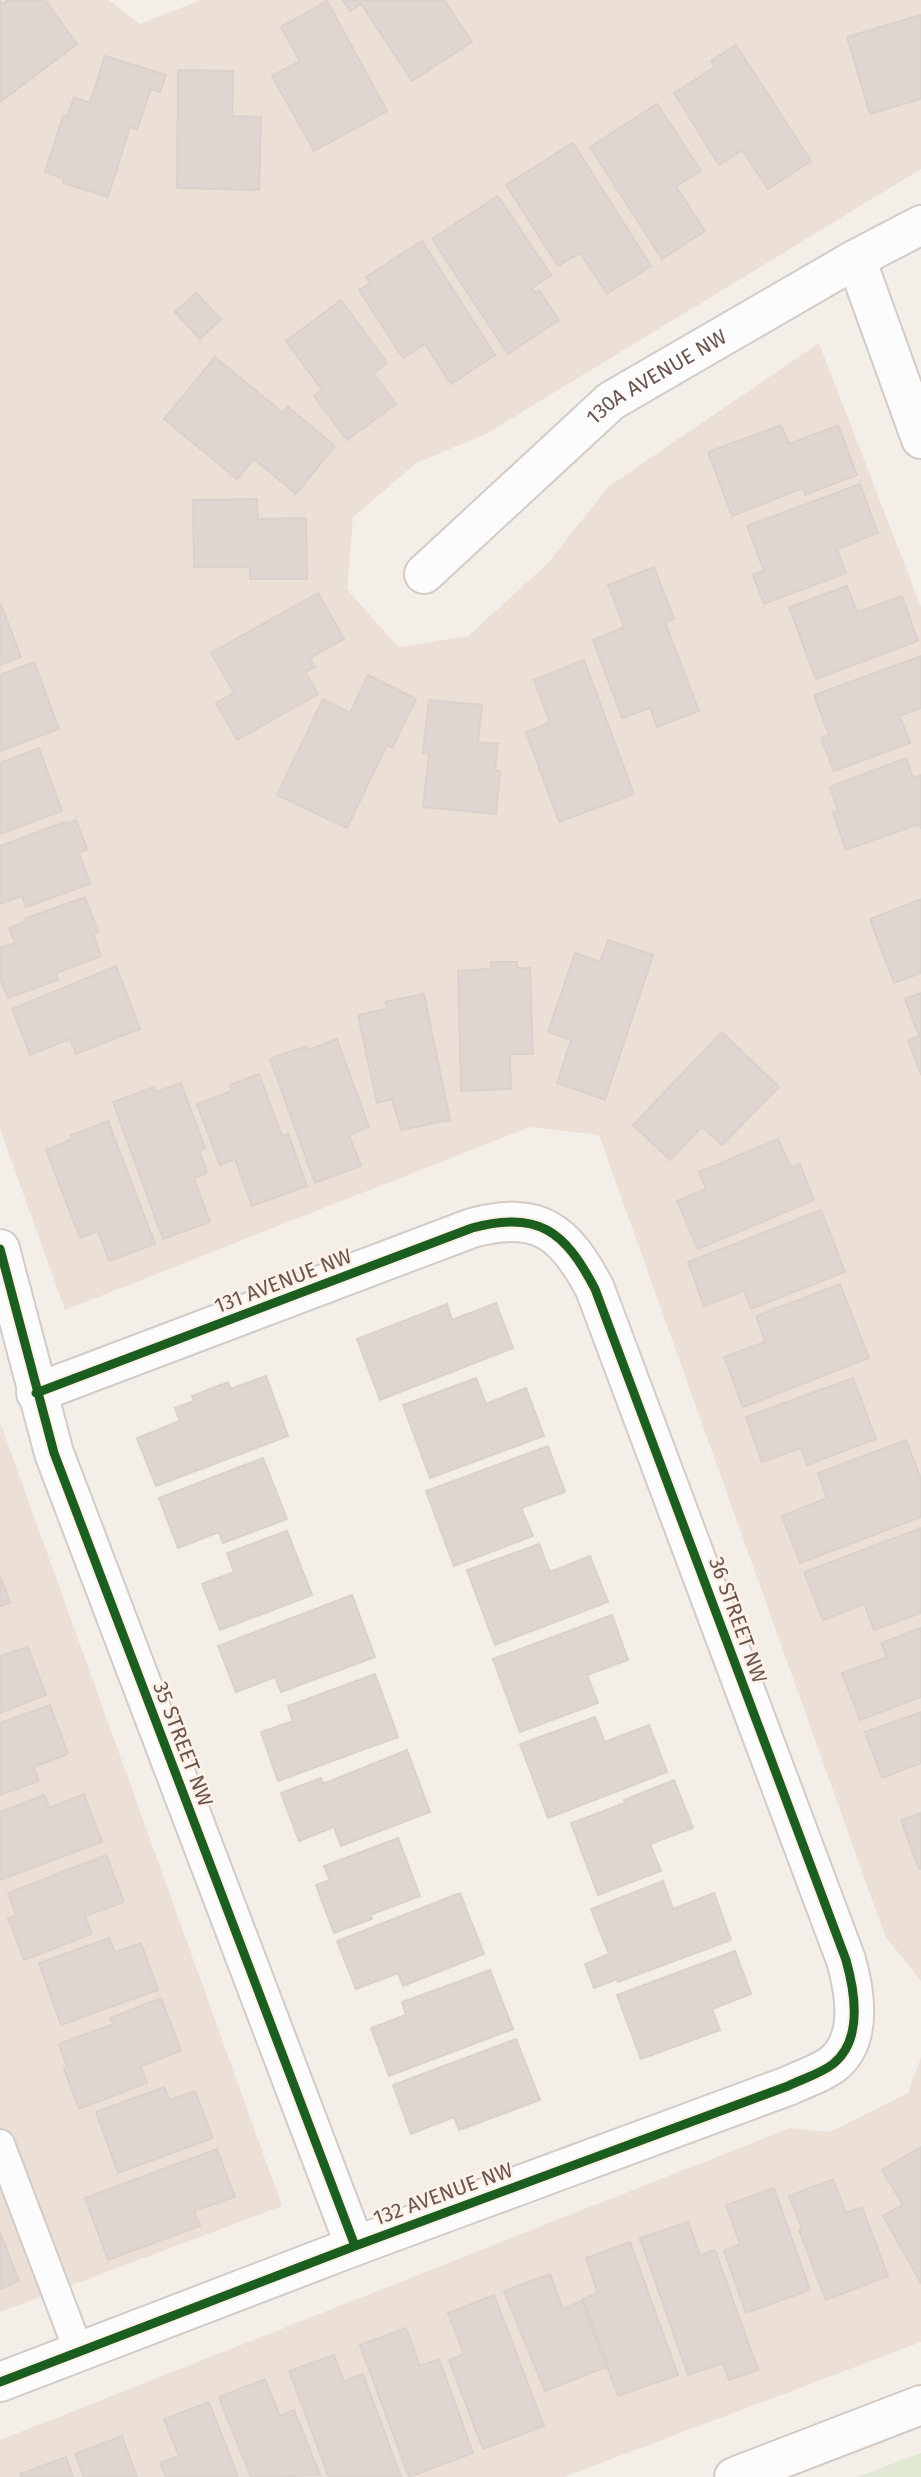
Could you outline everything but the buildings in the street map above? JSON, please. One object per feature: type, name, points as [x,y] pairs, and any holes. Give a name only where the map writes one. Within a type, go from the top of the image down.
[{"type":"street","name":"130A AVENUE NW","points":[[424,573],[611,401],[921,225]]},
{"type":"street","points":[[856,260],[921,439]]},
{"type":"street","name":"131 AVENUE NW","points":[[36,1393],[472,1228],[496,1222],[521,1221],[546,1229]]},
{"type":"street","name":"36 STREET NW","points":[[546,1229],[567,1244],[581,1261],[595,1289],[846,1960],[854,1986],[855,2010],[849,2042]]},
{"type":"street","name":"35 STREET NW","points":[[0,1249],[54,1454],[355,2246]]},
{"type":"street","name":"132 AVENUE NW","points":[[0,2382],[355,2246],[788,2086],[834,2064],[849,2042]]},
{"type":"street","points":[[734,2477],[921,2405]]},
{"type":"lane","points":[[0,2144],[79,2352]]},
{"type":"shaded area","points":[[0,0],[109,0],[140,24],[201,0],[921,0],[921,169],[486,434],[416,463],[353,517],[347,589],[398,647],[468,636],[548,563],[608,487],[819,343],[921,607],[921,1981],[885,1936],[599,1135],[530,1127],[65,1310],[0,1129]]},
{"type":"shaded area","points":[[0,1422],[282,2206],[0,2312]]},
{"type":"shaded area","points":[[921,2057],[921,2342],[564,2477],[0,2477],[0,2440],[790,2128],[830,2132],[908,2093]]},
{"type":"green space","points":[[921,2453],[921,2477],[857,2477]]},
{"type":"cycle path","points":[[0,2382],[817,2074],[843,2054],[853,2029],[854,2015],[852,1986],[846,1960],[595,1289],[584,1269],[560,1239],[532,1224],[495,1223],[472,1228],[36,1393]]},
{"type":"cycle path","points":[[0,1249],[54,1453],[355,2246]]}]
